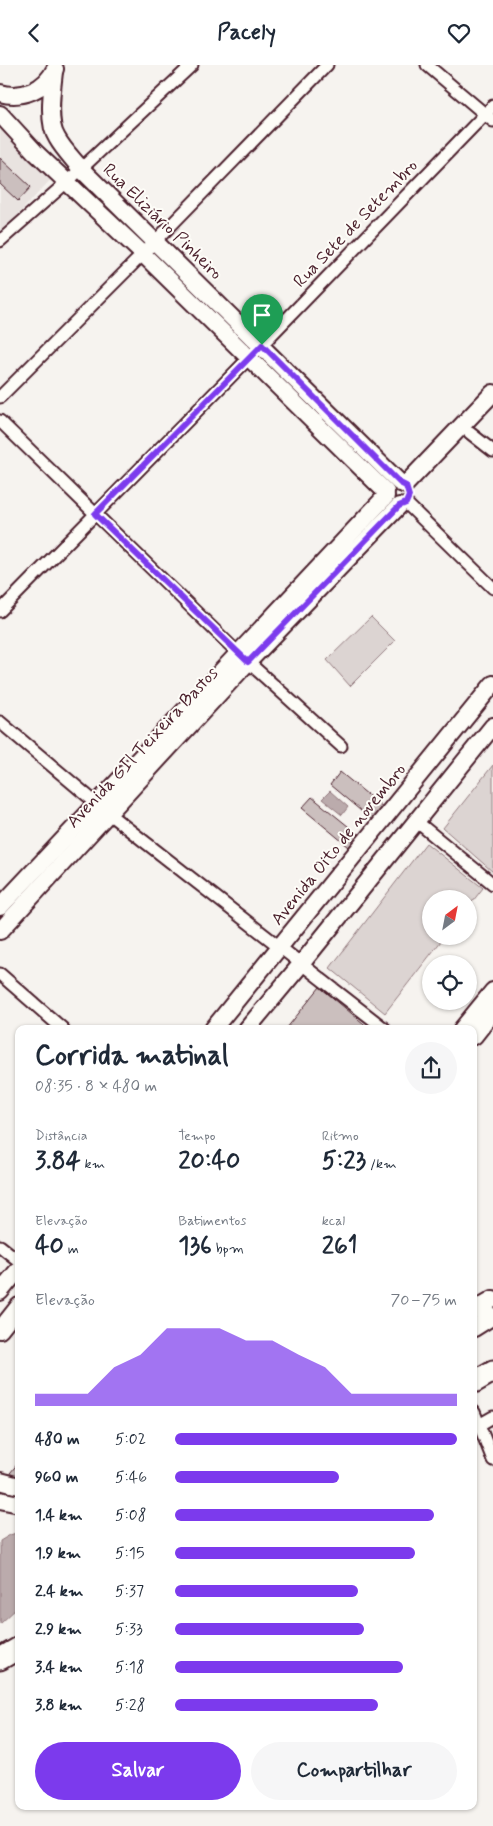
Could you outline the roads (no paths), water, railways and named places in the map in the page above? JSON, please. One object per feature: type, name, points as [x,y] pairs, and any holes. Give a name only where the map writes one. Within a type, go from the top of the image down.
[{"type":"highway","points":[[477,1380],[493,1371]]},
{"type":"highway","points":[[0,1659],[15,1650]]},
{"type":"street","points":[[0,241],[68,181],[192,65]]},
{"type":"street","points":[[0,397],[143,254],[327,65]]},
{"type":"street","points":[[427,65],[491,114]]},
{"type":"street","points":[[0,93],[22,95],[35,91],[46,83],[56,69]]},
{"type":"street","name":"Rua Eliziário Pinheiro","points":[[56,69],[51,97],[55,137],[81,169],[262,345],[399,494],[493,588]]},
{"type":"street","name":"Rua Eliziário Pinheiro","points":[[0,114],[35,152],[68,181],[250,357],[399,494]]},
{"type":"street","name":"Rua Sete de Setembro","points":[[0,611],[491,114]]},
{"type":"street","points":[[399,494],[493,393]]},
{"type":"street","points":[[399,494],[470,433],[493,409]]},
{"type":"street","points":[[0,421],[243,657],[341,746]]},
{"type":"street","points":[[470,433],[493,451]]},
{"type":"street","name":"Avenida GIl Teixeira Bastos","points":[[0,907],[103,808],[243,657],[399,494]]},
{"type":"street","name":"Avenida Oito de novembro","points":[[216,1025],[493,684]]},
{"type":"street","points":[[0,722],[103,808],[279,948],[302,963],[380,1025]]},
{"type":"street","points":[[250,1025],[493,726]]},
{"type":"street","name":"Avenida GIl Teixeira Bastos","points":[[0,931],[103,808]]},
{"type":"street","points":[[416,821],[493,884]]},
{"type":"street","points":[[380,823],[402,839]]},
{"type":"street","points":[[0,975],[57,1025]]},
{"type":"street","points":[[466,1025],[491,1001]]},
{"type":"street","points":[[477,1030],[491,1001]]},
{"type":"street","points":[[0,1246],[15,1258]]},
{"type":"street","points":[[0,1292],[15,1274]]},
{"type":"street","points":[[477,1308],[493,1299]]},
{"type":"street","points":[[0,1330],[15,1311]]},
{"type":"street","points":[[477,1325],[493,1316]]},
{"type":"street","points":[[479,1425],[493,1417]]},
{"type":"street","points":[[477,1420],[493,1459]]},
{"type":"street","points":[[0,1481],[15,1485]]},
{"type":"street","points":[[0,1500],[15,1503]]}]
